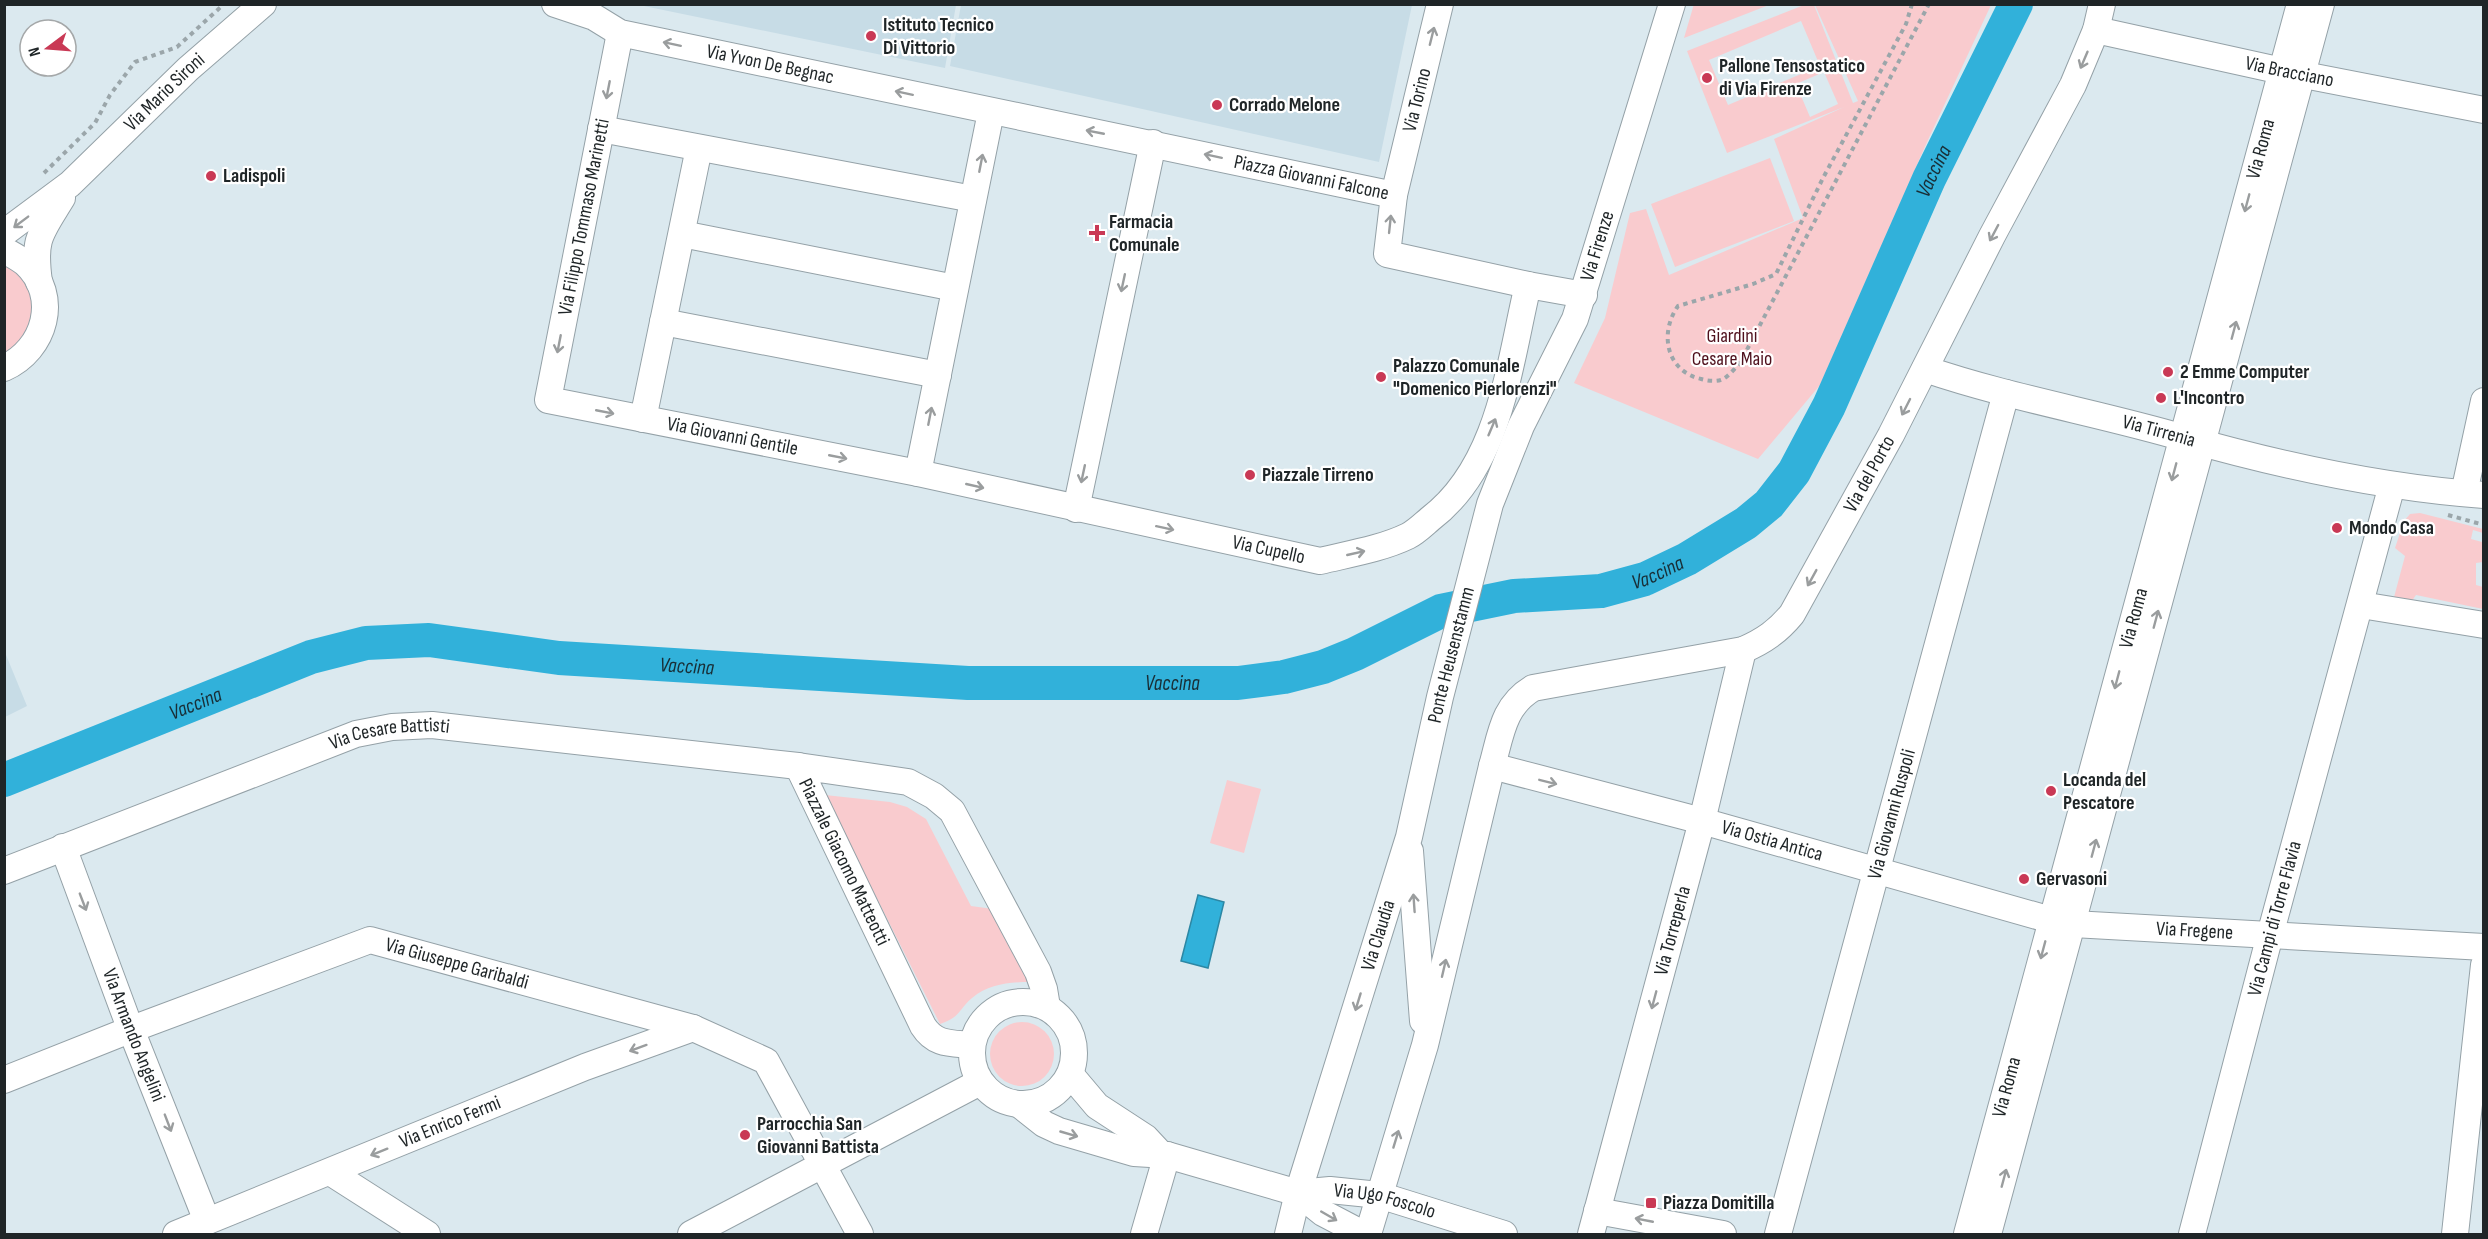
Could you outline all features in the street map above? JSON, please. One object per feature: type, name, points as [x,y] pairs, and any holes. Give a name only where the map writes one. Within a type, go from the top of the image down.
[{"type":"street","name":"Via Mario Sironi","points":[[4,233],[70,184],[188,69],[263,4]]},
{"type":"street","name":"Via Yvon De Begnac","points":[[555,4],[594,17],[620,33],[991,112],[1153,143]]},
{"type":"street","name":"Via Torino","points":[[1394,195],[1440,4]]},
{"type":"street","name":"Via Firenze","points":[[1499,477],[1521,426],[1561,351],[1584,295],[1672,4]]},
{"type":"street","name":"Via del Porto","points":[[1492,766],[1509,710],[1520,695],[1533,688],[1743,650],[1770,637],[1792,614],[1891,435],[2073,85],[2096,30],[2102,4]]},
{"type":"street","name":"Via Roma","points":[[2293,72],[2301,4]]},
{"type":"street","name":"Via Roma","points":[[1967,1234],[2062,922],[2293,72],[2321,4]]},
{"type":"street","name":"Via Bracciano","points":[[2096,30],[2484,110]]},
{"type":"street","name":"Via Filippo Tommaso Marinetti","points":[[548,400],[620,33]]},
{"type":"street","points":[[918,473],[991,112]]},
{"type":"street","points":[[601,129],[973,199]]},
{"type":"street","name":"Piazza Giovanni Falcone","points":[[1153,143],[1394,195],[1387,254],[1584,295]]},
{"type":"street","points":[[1076,508],[1153,143]]},
{"type":"street","points":[[643,419],[699,148]]},
{"type":"street","name":"Via Mario Sironi","points":[[4,369],[21,360],[33,347],[41,332],[45,315],[44,298],[35,258],[38,238],[70,184]]},
{"type":"street","points":[[681,234],[955,288]]},
{"type":"street","points":[[4,250],[25,263],[39,282]]},
{"type":"street","name":"Via Cupello","points":[[918,473],[1320,561],[1368,550],[1409,535],[1442,510],[1466,483],[1498,414],[1528,285]]},
{"type":"street","points":[[663,322],[938,375]]},
{"type":"street","name":"Via Tirrenia","points":[[1925,369],[2006,393],[2193,441],[2392,485],[2474,494]]},
{"type":"street","name":"Via Giovanni Ruspoli","points":[[1778,1234],[2006,393]]},
{"type":"street","name":"Via Giovanni Gentile","points":[[548,400],[918,473]]},
{"type":"street","points":[[2474,494],[2484,401]]},
{"type":"street","name":"Ponte Heusenstamm","points":[[1409,837],[1440,697],[1499,477]]},
{"type":"street","name":"Via Campi di Torre Flavia","points":[[2192,1234],[2392,485]]},
{"type":"street","points":[[2361,605],[2484,625]]},
{"type":"street","name":"Via Torreperla","points":[[1594,1223],[1702,821],[1743,650]]},
{"type":"street","name":"Via Cesare Battisti","points":[[4,871],[356,734],[392,727],[432,725],[798,766]]},
{"type":"street","name":"Piazzale Giacomo Matteotti","points":[[798,766],[908,782],[934,795],[952,811],[1038,972],[1047,1007]]},
{"type":"street","name":"Piazzale Giacomo Matteotti","points":[[798,766],[923,1026],[933,1038],[941,1042],[972,1045]]},
{"type":"street","name":"Via Ostia Antica","points":[[1492,766],[1702,821],[1876,872],[2062,922]]},
{"type":"street","name":"Via Claudia","points":[[1368,1234],[1425,1045],[1492,766]]},
{"type":"street","name":"Via Claudia","points":[[1409,837],[1425,1045]]},
{"type":"street","name":"Via Claudia","points":[[1287,1234],[1409,837]]},
{"type":"street","name":"Via Armando Angelini","points":[[63,847],[207,1221]]},
{"type":"street","name":"Via Roma","points":[[1988,1234],[2062,922]]},
{"type":"street","name":"Via Fregene","points":[[2062,922],[2484,947]]},
{"type":"street","name":"Via Giuseppe Garibaldi","points":[[4,1080],[132,1029],[370,940],[693,1028],[766,1061],[860,1234]]},
{"type":"street","points":[[2455,1234],[2484,964]]},
{"type":"street","points":[[1015,1002],[1031,1002],[1047,1007],[1059,1016],[1074,1043],[1074,1059],[1070,1074],[1062,1087],[1050,1097],[1035,1103],[1020,1105],[991,1094],[980,1082],[971,1058],[972,1045],[981,1022],[999,1007],[1015,1002]]},
{"type":"street","name":"Via Enrico Fermi","points":[[176,1234],[585,1067],[693,1028]]},
{"type":"street","name":"Via Ugo Foscolo","points":[[1070,1074],[1097,1106],[1146,1138],[1163,1154]]},
{"type":"street","points":[[691,1234],[980,1082]]},
{"type":"street","name":"Via Ugo Foscolo","points":[[1020,1105],[1044,1124],[1059,1131],[1134,1153],[1163,1154],[1298,1193],[1330,1190],[1379,1195],[1504,1234]]},
{"type":"street","points":[[1144,1234],[1163,1154]]},
{"type":"street","points":[[330,1172],[427,1234]]},
{"type":"street","name":"Via Ugo Foscolo","points":[[1298,1193],[1323,1213],[1364,1234]]},
{"type":"street","points":[[1594,1223],[1723,1234]]},
{"type":"path","points":[[37,181],[96,123],[110,95],[135,62],[177,47],[224,4]]},
{"type":"path","points":[[1912,4],[1906,24],[1828,168],[1776,274],[1753,284],[1678,306],[1671,315],[1668,329],[1669,352],[1676,366],[1685,374],[1707,381],[1717,381],[1725,378],[1740,363],[1929,4]]},
{"type":"shaded area","name":"Corrado Melone","points":[[961,4],[1412,5],[1379,162],[950,66]]},
{"type":"shaded area","name":"Istituto Tecnico Di Vittorio","points":[[639,5],[956,5],[945,68]]},
{"type":"shaded area","points":[[4,650],[27,706],[5,717],[4,717]]},
{"type":"green space","points":[[1694,4],[1769,4],[1769,5],[1684,38]]},
{"type":"green space","name":"Giardini Cesare Maio","points":[[1804,5],[1814,5],[1853,103],[1858,101],[1815,5],[1991,5],[1927,142],[1820,385],[1758,459],[1574,383],[1605,318],[1630,213],[1646,209],[1669,275],[1803,218],[1774,139],[1844,107],[1727,153],[1687,51]],"holes":[[[1801,21],[1820,66],[1728,105],[1709,60]],[[1824,72],[1838,104],[1810,117],[1796,84]]]},
{"type":"green space","points":[[1770,158],[1794,221],[1675,267],[1651,204]]},
{"type":"green space","points":[[4,263],[13,269],[26,284],[33,312],[28,332],[4,356]]},
{"type":"green space","points":[[2420,513],[2483,529],[2483,533],[2473,530],[2471,539],[2482,542],[2483,540],[2483,562],[2476,563],[2476,585],[2483,587],[2483,609],[2416,595],[2409,605],[2393,601],[2405,556],[2395,548],[2404,521],[2410,514]]},
{"type":"green space","points":[[1227,780],[1261,789],[1244,853],[1210,843]]},
{"type":"green space","points":[[825,795],[890,802],[907,807],[926,819],[971,906],[993,909],[1030,982],[1007,983],[985,990],[967,1002],[956,1016],[940,1024]]},
{"type":"green space","points":[[1016,1022],[1028,1022],[1045,1031],[1052,1042],[1054,1054],[1052,1066],[1045,1077],[1028,1086],[1016,1086],[1004,1081],[995,1072],[990,1060],[990,1048],[995,1036],[1004,1027]]},
{"type":"water","points":[[1198,895],[1224,902],[1208,968],[1181,961]]},
{"type":"waterway","name":"Vaccina","points":[[4,780],[311,657],[366,643],[429,640],[559,658],[968,683],[1238,683],[1284,677],[1323,667],[1355,654],[1441,611],[1514,596],[1601,591],[1645,579],[1687,559],[1746,523],[1769,504],[1794,472],[1829,406],[1929,179],[2016,4]]},
{"type":"place","name":"Istituto Tecnico Di Vittorio","points":[[871,36]]},
{"type":"place","name":"Pallone Tensostatico di Via Firenze","points":[[1707,78]]},
{"type":"place","name":"Corrado Melone","points":[[1217,105]]},
{"type":"place","name":"Ladispoli","points":[[211,176]]},
{"type":"place","name":"Farmacia Comunale","points":[[1097,233]]},
{"type":"place","name":"2 Emme Computer","points":[[2168,372]]},
{"type":"place","name":"Palazzo Comunale \"Domenico Pierlorenzi\"","points":[[1381,377]]},
{"type":"place","name":"L'Incontro","points":[[2161,398]]},
{"type":"place","name":"Piazzale Tirreno","points":[[1250,475]]},
{"type":"place","name":"Mondo Casa","points":[[2337,528]]},
{"type":"place","name":"Locanda del Pescatore","points":[[2051,791]]},
{"type":"place","name":"Gervasoni","points":[[2024,879]]},
{"type":"place","name":"Parrocchia San Giovanni Battista","points":[[745,1135]]},
{"type":"place","name":"Piazza Domitilla","points":[[1651,1203]]}]
